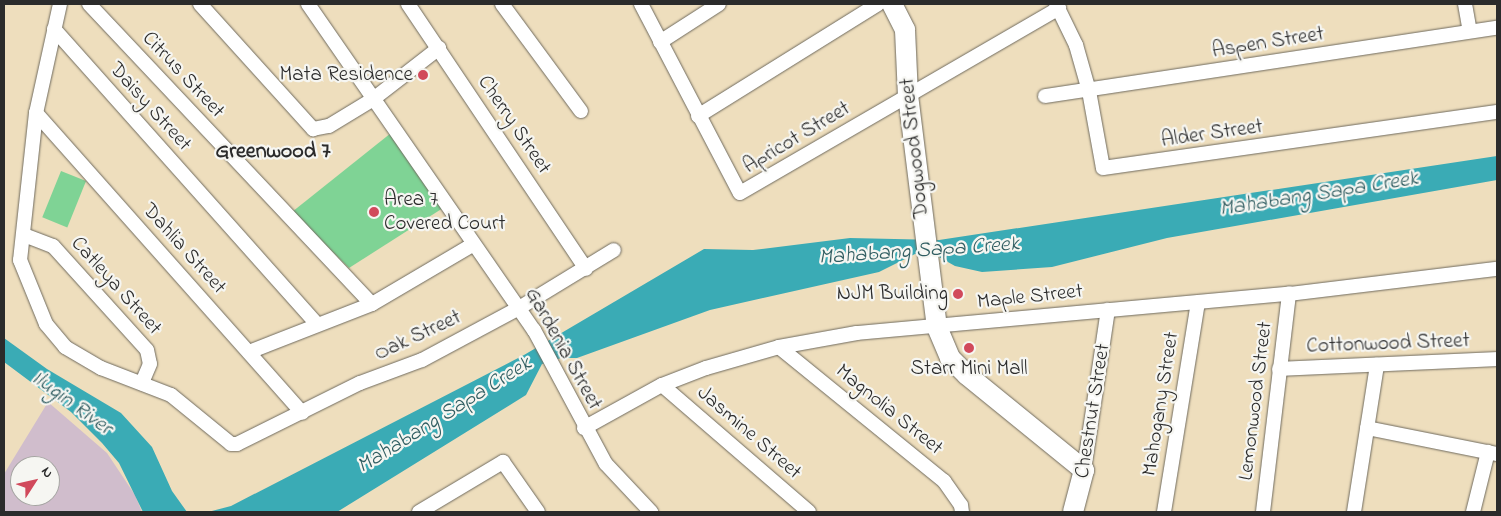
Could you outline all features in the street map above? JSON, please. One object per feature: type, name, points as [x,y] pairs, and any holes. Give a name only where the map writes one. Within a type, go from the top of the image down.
[{"type":"street","points":[[60,4],[36,113],[20,260],[46,324],[65,347],[101,368],[142,383]]},
{"type":"street","name":"Citrus Street","points":[[89,4],[372,304]]},
{"type":"street","points":[[200,4],[313,129],[329,126],[372,100],[439,48]]},
{"type":"street","name":"Gardenia Street","points":[[308,4],[372,100],[534,330],[584,428],[606,464],[651,512]]},
{"type":"street","name":"Cherry Street","points":[[408,4],[586,269]]},
{"type":"street","points":[[502,4],[580,111]]},
{"type":"street","name":"Apricot Street","points":[[641,4],[740,193],[1058,6]]},
{"type":"street","points":[[660,42],[719,4]]},
{"type":"street","points":[[698,116],[878,4]]},
{"type":"street","name":"Dogwood Street","points":[[892,4],[904,30],[908,95],[929,278],[937,327],[950,358],[966,375],[1084,470]]},
{"type":"street","points":[[1465,4],[1470,31]]},
{"type":"street","name":"Alder Street","points":[[1058,6],[1076,45],[1089,92],[1100,162],[1103,168],[1110,169],[1497,112]]},
{"type":"street","name":"Aspen Street","points":[[1045,96],[1089,92],[1497,28]]},
{"type":"street","name":"Daisy Street","points":[[54,29],[316,323]]},
{"type":"street","name":"Dahlia Street","points":[[36,113],[302,413]]},
{"type":"street","name":"Catleya Street","points":[[24,235],[53,246],[147,350],[150,364],[142,383]]},
{"type":"street","points":[[248,352],[316,323],[372,304],[474,244]]},
{"type":"street","name":"Oak Street","points":[[142,383],[184,403],[231,444],[238,444],[360,383],[422,360],[519,308],[586,269],[614,250]]},
{"type":"street","name":"Maple Street","points":[[584,428],[662,385],[706,368],[780,347],[857,333],[1289,294],[1497,269]]},
{"type":"street","name":"Lemonwood Street","points":[[1264,512],[1289,294]]},
{"type":"street","name":"Mahogany Street","points":[[1164,512],[1198,303]]},
{"type":"street","name":"Chestnut Street","points":[[1074,512],[1084,470],[1108,310]]},
{"type":"street","name":"Magnolia Street","points":[[780,347],[944,481],[961,505],[962,512]]},
{"type":"street","name":"Cottonwood Street","points":[[1280,369],[1497,359]]},
{"type":"street","points":[[1354,512],[1376,365]]},
{"type":"street","name":"Jasmine Street","points":[[662,385],[809,512]]},
{"type":"street","points":[[1367,428],[1493,453],[1473,512]]},
{"type":"street","points":[[419,512],[503,462],[538,512]]},
{"type":"shaded area","points":[[48,402],[107,453],[135,495],[142,512],[4,512],[4,474],[10,464],[10,506],[60,506],[60,456],[15,456]]},
{"type":"green space","points":[[391,133],[443,208],[349,268],[292,212]]},
{"type":"green space","points":[[61,171],[86,181],[67,227],[42,217]]},
{"type":"water","name":"Mahabang Sapa Creek","points":[[1497,156],[1497,180],[1167,238],[1052,267],[982,272],[955,266],[930,252],[915,254],[879,272],[710,310],[577,358],[561,358],[542,364],[526,395],[337,512],[208,512],[231,506],[524,355],[704,249],[753,250],[850,238],[939,240]]},
{"type":"water","name":"Ilugin River","points":[[4,338],[47,369],[121,413],[152,447],[172,491],[187,512],[143,512],[119,463],[102,443],[71,412],[4,362]]},
{"type":"place","name":"Mata Residence","points":[[423,75]]},
{"type":"place","name":"Area 7 Covered Court","points":[[374,212]]},
{"type":"place","name":"NJM Building","points":[[958,294]]},
{"type":"place","name":"Starr Mini Mall","points":[[969,348]]},
{"type":"district","name":"Greenwood 7","points":[[273,153]]}]
